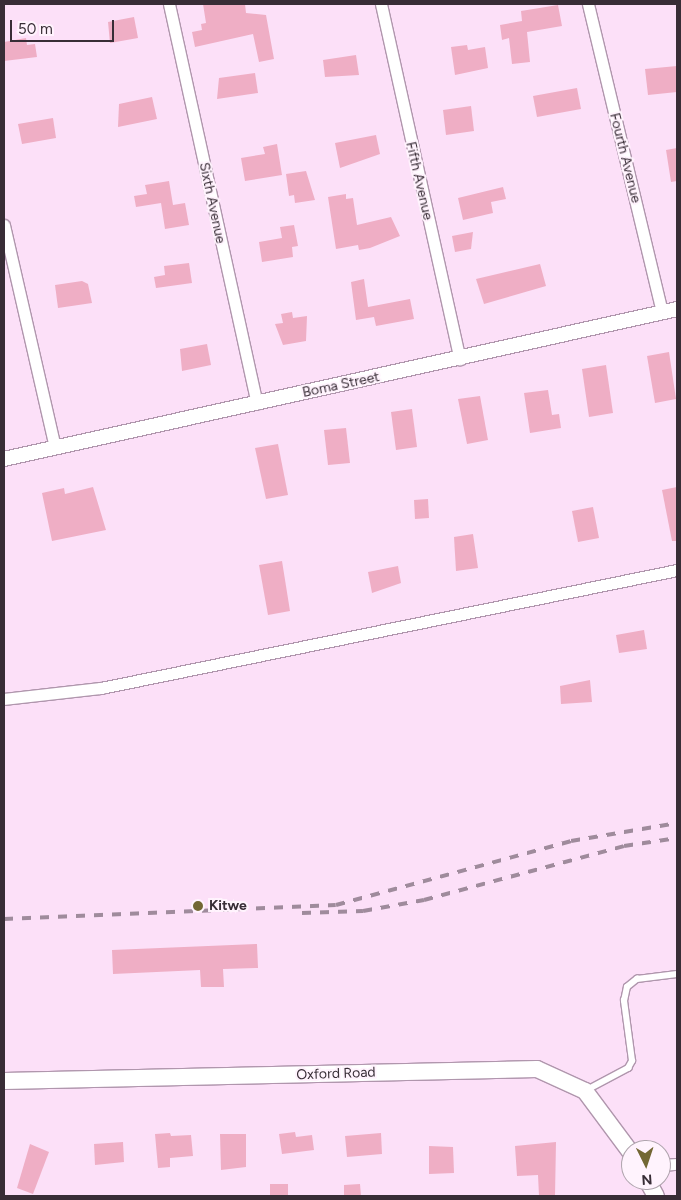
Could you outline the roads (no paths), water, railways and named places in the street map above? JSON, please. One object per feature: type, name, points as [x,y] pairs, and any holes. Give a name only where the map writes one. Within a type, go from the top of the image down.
[{"type":"main road","name":"Oxford Road","points":[[4,1081],[505,1068],[537,1069],[585,1091],[621,1140]]},
{"type":"street","name":"Sixth Avenue","points":[[168,4],[257,402]]},
{"type":"street","name":"Fifth Avenue","points":[[381,4],[460,359]]},
{"type":"street","name":"Fourth Avenue","points":[[588,4],[662,312]]},
{"type":"street","points":[[4,225],[55,448]]},
{"type":"street","name":"Boma Street","points":[[4,459],[460,359],[677,309]]},
{"type":"street","points":[[4,699],[101,688],[677,570]]},
{"type":"lane","points":[[585,1091],[628,1068],[632,1061],[624,1001],[627,987],[637,979],[677,974]]},
{"type":"railway","points":[[4,919],[336,905],[571,841],[677,823]]},
{"type":"railway","points":[[302,913],[363,911],[424,900],[624,846],[677,838]]},
{"type":"place","name":"Kitwe","points":[[198,906]]}]
